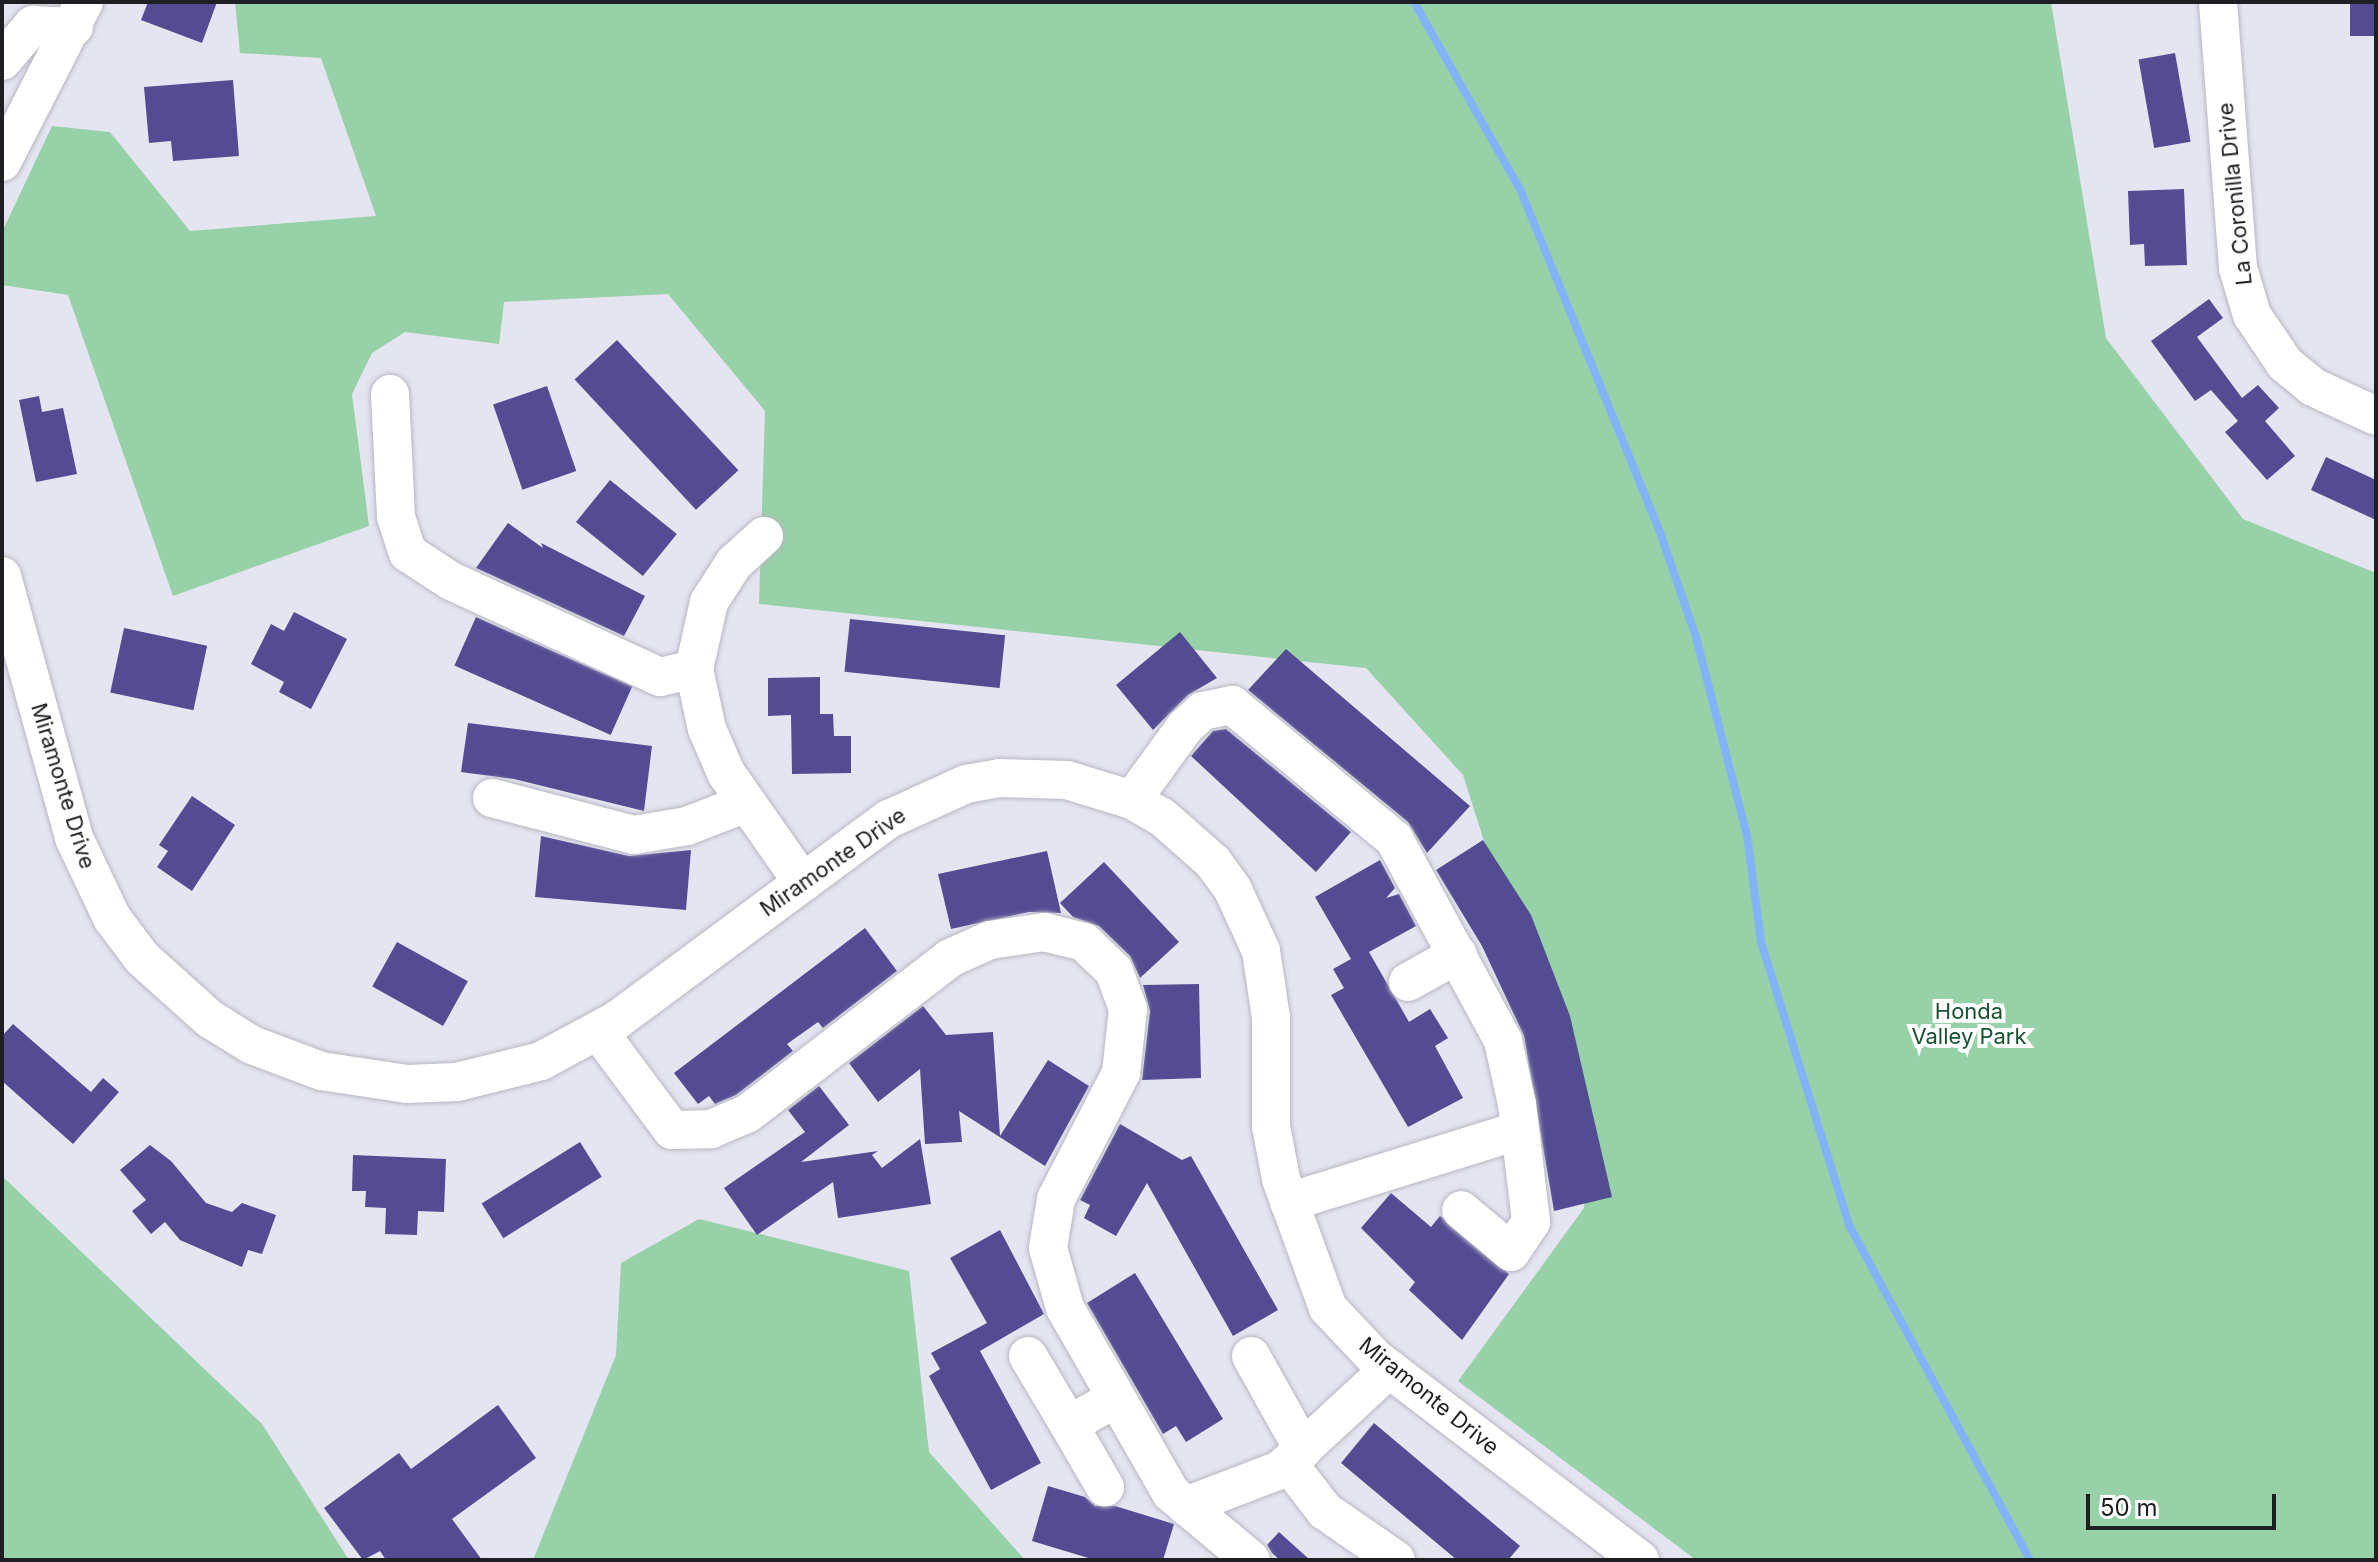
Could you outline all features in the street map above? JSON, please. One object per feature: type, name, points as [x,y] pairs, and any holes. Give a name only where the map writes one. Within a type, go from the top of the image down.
[{"type":"street","name":"La Coronilla Drive","points":[[2218,2],[2238,268],[2252,315],[2285,364],[2313,387],[2376,416]]},
{"type":"street","points":[[2,61],[33,25],[79,14]]},
{"type":"street","points":[[2,162],[79,14]]},
{"type":"street","points":[[390,394],[396,517],[408,553],[451,581],[660,677],[694,669]]},
{"type":"street","points":[[764,536],[734,563],[709,602],[694,669],[707,729],[744,804],[803,883]]},
{"type":"street","name":"Miramonte Drive","points":[[2,576],[88,873],[142,958],[210,1019],[286,1060],[321,1071],[407,1084],[505,1072],[541,1061],[599,1032],[889,819],[966,784],[999,778],[1067,780],[1132,800],[1197,846],[1233,890],[1249,920],[1268,984],[1271,1126],[1289,1202],[1328,1308],[1389,1369],[1640,1560]]},
{"type":"street","points":[[1132,800],[1185,727],[1203,711],[1232,705],[1394,839],[1503,1041],[1520,1130],[1531,1222],[1511,1252],[1461,1210]]},
{"type":"street","points":[[492,798],[634,835],[687,826],[744,804]]},
{"type":"street","points":[[599,1032],[672,1130],[711,1129],[747,1114],[950,958],[990,940],[1044,932],[1084,942],[1114,971],[1128,1009],[1121,1073],[1056,1199],[1048,1248],[1065,1308],[1171,1493],[1251,1560]]},
{"type":"street","points":[[1408,982],[1458,954]]},
{"type":"street","points":[[1289,1202],[1520,1130]]},
{"type":"street","points":[[1028,1356],[1105,1487]]},
{"type":"street","points":[[1251,1356],[1295,1456],[1325,1511],[1396,1560]]},
{"type":"street","points":[[1186,1506],[1295,1456],[1389,1369]]},
{"type":"street","points":[[1069,1425],[1116,1398]]},
{"type":"green space","name":"Honda Valley Park","points":[[235,2],[2051,2],[2106,338],[2243,519],[2376,573],[2376,1560],[1696,1560],[1458,1381],[1584,1208],[1587,1164],[1463,775],[1366,668],[759,604],[765,411],[668,294],[504,302],[499,344],[405,332],[372,353],[352,394],[369,526],[173,596],[68,295],[2,285],[2,232],[52,126],[110,132],[190,231],[376,216],[321,58],[240,53]]},
{"type":"green space","points":[[2,1176],[262,1424],[349,1560],[2,1560]]},
{"type":"green space","points":[[699,1219],[909,1271],[929,1452],[1025,1560],[533,1560],[616,1355],[621,1263]]},
{"type":"building","points":[[148,2],[217,2],[202,43],[141,20]]},
{"type":"building","points":[[2350,2],[2376,2],[2376,36],[2350,36]]},
{"type":"building","points":[[2175,53],[2191,142],[2154,148],[2139,59]]},
{"type":"building","points":[[233,80],[239,156],[173,161],[171,141],[149,143],[144,87]]},
{"type":"building","points":[[2184,189],[2187,265],[2145,266],[2144,244],[2130,245],[2128,191]]},
{"type":"building","points":[[2209,299],[2223,318],[2197,337],[2242,398],[2258,385],[2279,408],[2265,421],[2295,456],[2267,480],[2225,432],[2238,421],[2211,390],[2195,401],[2151,341]]},
{"type":"building","points":[[617,340],[738,470],[696,510],[575,380]]},
{"type":"building","points":[[547,386],[576,471],[522,490],[493,405]]},
{"type":"building","points":[[39,396],[42,412],[63,408],[77,474],[36,482],[19,400]]},
{"type":"building","points":[[2326,457],[2376,480],[2376,520],[2311,490]]},
{"type":"building","points":[[610,480],[677,534],[643,576],[576,522]]},
{"type":"building","points":[[508,523],[543,548],[541,543],[645,596],[624,636],[476,568]]},
{"type":"building","points":[[294,612],[347,639],[311,709],[279,692],[284,682],[251,664],[271,624],[284,631]]},
{"type":"building","points":[[476,617],[632,687],[611,735],[454,665]]},
{"type":"building","points":[[850,619],[1005,635],[1000,688],[844,672]]},
{"type":"building","points":[[124,628],[207,646],[193,710],[110,693]]},
{"type":"building","points":[[1180,632],[1217,678],[1188,695],[1153,730],[1116,685]]},
{"type":"building","points":[[1286,649],[1470,806],[1427,853],[1408,822],[1248,690]]},
{"type":"building","points":[[820,677],[820,714],[833,714],[834,736],[851,736],[851,773],[792,774],[791,715],[768,716],[768,678]]},
{"type":"building","points":[[468,723],[652,746],[644,811],[514,779],[461,772]]},
{"type":"building","points":[[1226,729],[1351,832],[1316,872],[1191,756],[1213,731]]},
{"type":"building","points":[[192,796],[235,825],[192,891],[157,867],[168,851],[159,845]]},
{"type":"building","points":[[541,836],[629,856],[691,850],[686,910],[535,897]]},
{"type":"building","points":[[1483,840],[1531,915],[1570,1016],[1612,1197],[1554,1211],[1524,1036],[1482,946],[1436,870]]},
{"type":"building","points":[[1047,851],[1061,913],[1029,912],[951,929],[938,874]]},
{"type":"building","points":[[1380,860],[1395,888],[1386,898],[1399,894],[1416,926],[1369,952],[1409,1022],[1430,1009],[1448,1038],[1435,1046],[1463,1098],[1408,1127],[1331,995],[1344,988],[1333,969],[1351,959],[1315,897]]},
{"type":"building","points":[[1104,862],[1179,942],[1140,978],[1130,956],[1099,926],[1073,917],[1060,903]]},
{"type":"building","points":[[865,928],[897,971],[823,1028],[818,1022],[787,1044],[793,1051],[736,1095],[715,1104],[709,1096],[698,1104],[674,1073]]},
{"type":"building","points":[[397,942],[468,981],[443,1026],[372,987]]},
{"type":"building","points":[[1199,984],[1201,1078],[1142,1080],[1150,1011],[1143,985]]},
{"type":"building","points":[[923,1006],[946,1035],[993,1032],[1000,1136],[1048,1060],[1089,1086],[1045,1166],[959,1111],[962,1142],[925,1144],[920,1069],[878,1102],[849,1063]]},
{"type":"building","points":[[13,1024],[91,1092],[103,1078],[119,1092],[73,1144],[2,1081],[2,1036]]},
{"type":"building","points":[[819,1086],[849,1125],[801,1162],[878,1151],[872,1155],[882,1168],[920,1139],[931,1204],[838,1218],[833,1182],[757,1235],[724,1188],[805,1132],[788,1110]]},
{"type":"building","points":[[1120,1124],[1182,1160],[1191,1156],[1278,1310],[1233,1336],[1147,1183],[1116,1236],[1084,1218],[1090,1205],[1080,1200]]},
{"type":"building","points":[[580,1142],[602,1177],[503,1238],[482,1203]]},
{"type":"building","points":[[150,1145],[171,1161],[206,1203],[232,1212],[242,1203],[276,1215],[262,1254],[248,1250],[242,1267],[180,1240],[165,1222],[151,1234],[132,1211],[146,1200],[120,1170]]},
{"type":"building","points":[[353,1155],[446,1159],[444,1212],[418,1211],[417,1235],[385,1234],[386,1208],[365,1207],[366,1191],[352,1191]]},
{"type":"building","points":[[1391,1193],[1431,1227],[1440,1216],[1509,1274],[1462,1340],[1409,1290],[1415,1282],[1361,1228]]},
{"type":"building","points":[[1000,1230],[1044,1314],[980,1351],[1041,1463],[991,1490],[929,1376],[940,1369],[931,1353],[987,1323],[950,1258]]},
{"type":"building","points":[[1135,1273],[1223,1419],[1186,1442],[1176,1426],[1163,1434],[1087,1303]]},
{"type":"building","points":[[498,1405],[536,1458],[452,1519],[482,1560],[386,1560],[380,1551],[363,1560],[324,1508],[399,1453],[411,1469]]},
{"type":"building","points":[[1374,1423],[1520,1546],[1508,1560],[1457,1560],[1341,1463]]},
{"type":"building","points":[[1048,1486],[1085,1497],[1095,1506],[1115,1506],[1174,1524],[1163,1560],[1095,1560],[1032,1541]]},
{"type":"building","points":[[1279,1532],[1310,1560],[1280,1560],[1272,1553],[1267,1545]]},
{"type":"waterway","points":[[1414,2],[1520,189],[1660,532],[1696,637],[1747,835],[1761,942],[1850,1227],[2030,1560]]}]
